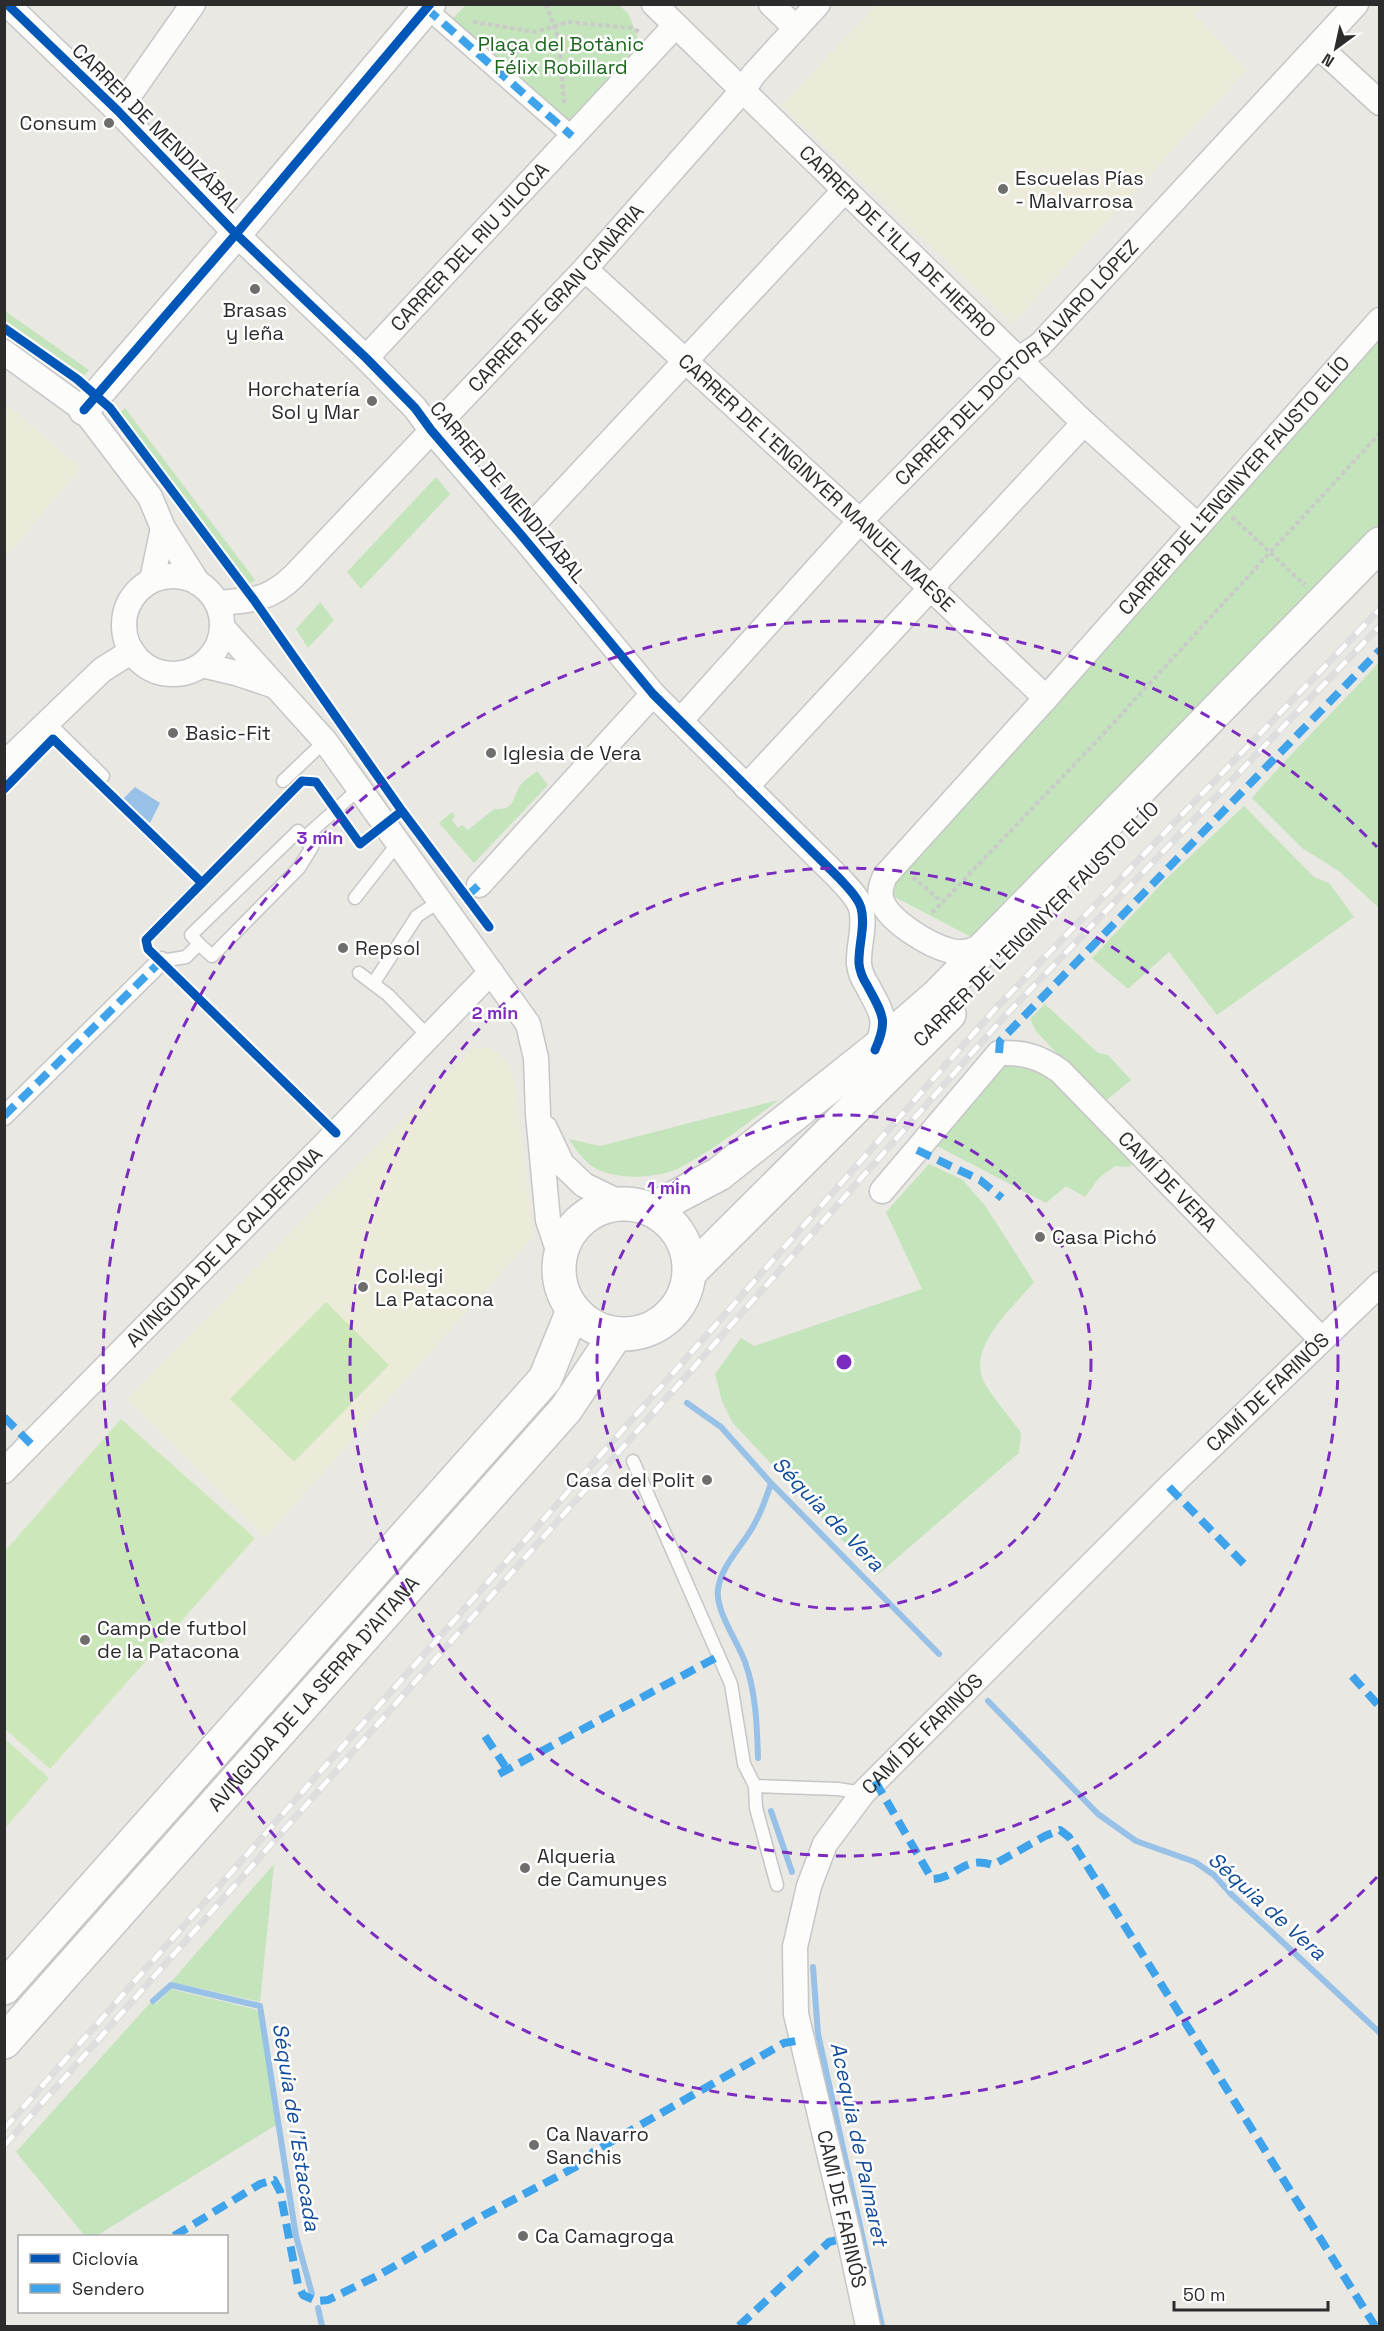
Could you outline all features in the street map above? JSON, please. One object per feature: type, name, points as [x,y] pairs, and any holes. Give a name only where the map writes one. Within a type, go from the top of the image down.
[{"type":"main road","name":"CARRER DE L'ENGINYER FAUSTO ELÍO","points":[[653,1209],[719,1174],[875,1050],[937,996],[1380,544]]},
{"type":"main road","name":"CARRER DE L'ENGINYER FAUSTO ELÍO","points":[[691,1271],[983,979],[1380,575]]},
{"type":"main road","points":[[619,1202],[653,1209],[669,1220],[681,1235],[688,1252],[691,1271],[685,1292],[672,1311],[645,1329],[614,1337],[583,1324],[572,1313],[564,1302],[558,1272],[560,1256],[568,1238],[579,1224],[598,1210],[619,1202]]},
{"type":"main road","name":"AVINGUDA DE LA SERRA D'AITANA","points":[[4,1988],[544,1379],[572,1313]]},
{"type":"main road","name":"AVINGUDA DE LA SERRA D'AITANA","points":[[4,2042],[566,1410],[614,1337]]},
{"type":"street","name":"CARRER DE MENDIZÁBAL","points":[[7,4],[118,111],[236,234],[415,408],[653,694],[839,878],[861,905],[863,915],[859,964],[861,975],[881,1012],[884,1024],[875,1050]]},
{"type":"street","points":[[118,111],[193,4]]},
{"type":"street","name":"CARRER DE L'ILLA DE HIERRO","points":[[654,4],[1018,360],[1198,526]]},
{"type":"street","points":[[771,4],[796,28]]},
{"type":"street","name":"CARRER DE GRAN CANÀRIA","points":[[218,603],[254,600],[280,589],[585,269],[742,91],[754,74],[818,4]]},
{"type":"street","name":"CARRER DEL DOCTOR ÁLVARO LÓPEZ","points":[[680,721],[860,521],[1018,360],[1040,345],[1356,4]]},
{"type":"street","points":[[84,410],[433,11],[569,133]]},
{"type":"street","name":"CARRER DEL RIU JILOCA","points":[[366,358],[569,133],[675,26]]},
{"type":"street","points":[[1318,46],[1380,103]]},
{"type":"street","points":[[522,536],[844,191]]},
{"type":"street","name":"CARRER DE L'ENGINYER MANUEL MAESE","points":[[585,269],[860,521],[1046,698]]},
{"type":"street","name":"CARRER DE L'ENGINYER FAUSTO ELÍO","points":[[998,935],[980,948],[965,952],[937,946],[898,922],[885,908],[881,898],[881,887],[891,869],[1046,698],[1380,320]]},
{"type":"street","points":[[4,352],[84,410],[150,497],[163,528],[198,582]]},
{"type":"street","points":[[746,787],[1084,423]]},
{"type":"street","points":[[152,580],[163,528]]},
{"type":"street","points":[[175,576],[198,582],[210,591],[218,603],[223,627],[220,642],[213,655],[202,665],[188,672],[164,673],[142,663],[132,651],[125,636],[124,620],[129,604],[138,590],[152,580],[175,576]]},
{"type":"street","points":[[223,627],[325,741],[528,1024],[536,1058],[538,1114],[548,1220],[560,1256]]},
{"type":"street","points":[[4,764],[102,670],[132,651]]},
{"type":"street","points":[[202,665],[279,687]]},
{"type":"street","points":[[479,885],[653,694]]},
{"type":"street","points":[[839,878],[864,885],[875,883],[891,869]]},
{"type":"street","points":[[4,1116],[161,962]]},
{"type":"street","name":"AVINGUDA DE LA CALDERONA","points":[[4,1471],[491,972]]},
{"type":"street","name":"CAMÍ DE VERA","points":[[882,1191],[999,1053],[1015,1053],[1043,1059],[1060,1071],[1321,1339]]},
{"type":"street","points":[[538,1114],[562,1164],[584,1185],[619,1202]]},
{"type":"street","name":"CAMÍ DE FARINÓS","points":[[868,2326],[796,2014],[795,1947],[808,1886],[825,1844],[863,1793],[1168,1487],[1380,1284]]},
{"type":"lane","points":[[48,722],[103,776]]},
{"type":"lane","points":[[283,781],[325,741]]},
{"type":"lane","points":[[304,838],[360,788]]},
{"type":"lane","points":[[298,831],[312,847],[299,868],[212,956],[199,944],[191,935],[298,831]]},
{"type":"lane","points":[[355,898],[398,843]]},
{"type":"lane","points":[[373,984],[417,916],[440,901]]},
{"type":"lane","points":[[161,962],[186,957],[199,944]]},
{"type":"lane","points":[[359,972],[388,995],[429,1036]]},
{"type":"lane","points":[[633,1461],[731,1684],[744,1764],[755,1786],[756,1808],[777,1885]]},
{"type":"lane","points":[[755,1786],[838,1789],[863,1793]]},
{"type":"path","points":[[546,4],[560,40],[569,133]]},
{"type":"path","points":[[433,11],[469,22],[536,32],[567,22],[632,28],[638,29],[648,39]]},
{"type":"path","points":[[932,913],[1094,744],[1380,433]]},
{"type":"path","points":[[1218,503],[1307,587]]},
{"type":"path","points":[[891,869],[942,902]]},
{"type":"shaded area","name":"Escuelas Pías - Malvarrosa","points":[[876,5],[1205,5],[1195,15],[1247,70],[1013,323],[782,106]]},
{"type":"shaded area","points":[[5,403],[81,468],[5,558]]},
{"type":"shaded area","name":"Col·legi La Patacona","points":[[473,1048],[488,1048],[500,1054],[510,1066],[514,1079],[534,1236],[266,1537],[127,1399]]},
{"type":"green space","name":"Plaça del Botànic Félix Robillard","points":[[466,5],[619,5],[628,13],[640,43],[565,126],[448,23]]},
{"type":"green space","points":[[5,311],[89,370],[84,375],[5,320]]},
{"type":"green space","points":[[1379,334],[1379,525],[1315,594],[977,940],[887,893]]},
{"type":"green space","points":[[125,408],[255,580],[249,585],[119,413]]},
{"type":"green space","points":[[436,477],[450,494],[361,589],[347,572]]},
{"type":"green space","points":[[320,602],[334,620],[308,648],[296,629]]},
{"type":"green space","points":[[1379,662],[1379,908],[1339,871],[1302,848],[1252,798]]},
{"type":"green space","points":[[537,771],[548,785],[474,863],[439,823],[452,812],[455,816],[452,820],[458,828],[462,825],[468,830],[494,809],[508,807],[521,784]]},
{"type":"green space","points":[[1244,806],[1314,877],[1329,883],[1354,917],[1217,1015],[1169,952],[1128,989],[1092,958],[1167,878]]},
{"type":"green space","points":[[1045,1004],[1098,1053],[1108,1055],[1131,1080],[1107,1100],[1100,1100],[1036,1031],[1030,1019]]},
{"type":"green space","points":[[1002,1062],[1046,1071],[1133,1162],[1130,1167],[1115,1166],[1099,1178],[1085,1197],[1066,1186],[1046,1203],[937,1146],[934,1142]]},
{"type":"green space","points":[[779,1100],[707,1152],[663,1174],[638,1177],[602,1172],[586,1161],[569,1139],[600,1146]]},
{"type":"green space","points":[[929,1164],[963,1180],[986,1207],[1034,1282],[995,1327],[987,1340],[980,1367],[983,1380],[1021,1433],[1019,1453],[876,1576],[732,1422],[722,1401],[715,1374],[741,1338],[754,1346],[922,1289],[886,1212]]},
{"type":"green space","points":[[326,1302],[389,1365],[294,1462],[230,1399]]},
{"type":"green space","name":"Camp de futbol de la Patacona","points":[[121,1419],[255,1538],[50,1769],[5,1729],[5,1551]]},
{"type":"green space","points":[[5,1739],[49,1778],[5,1828]]},
{"type":"green space","points":[[274,1864],[260,2002],[171,1982]]},
{"type":"green space","points":[[171,1989],[259,2012],[276,2125],[98,2235],[84,2235],[16,2152],[150,2003],[156,2004]]},
{"type":"water","points":[[135,787],[160,803],[150,823],[123,799]]},
{"type":"waterway","name":"Séquia de Vera","points":[[687,1403],[721,1427],[771,1483],[939,1654]]},
{"type":"waterway","name":"Acequia de Palmaret","points":[[758,1758],[752,1685],[742,1654],[720,1607],[718,1589],[727,1565],[757,1519],[771,1483]]},
{"type":"waterway","name":"Séquia de Vera","points":[[988,1701],[1098,1814],[1136,1841],[1195,1862],[1214,1875],[1231,1894],[1380,2033]]},
{"type":"waterway","name":"Acequia de Palmaret","points":[[771,1811],[792,1872]]},
{"type":"waterway","name":"Acequia de Palmaret","points":[[813,1967],[818,2034],[882,2326]]},
{"type":"waterway","name":"Séquia de l'Estacada","points":[[153,2001],[171,1985],[260,2006],[296,2236],[312,2294]]},
{"type":"waterway","name":"Séquia de l'Estacada","points":[[318,2308],[322,2326]]},
{"type":"railway","points":[[4,2129],[997,1007],[1380,609]]},
{"type":"railway","points":[[4,2146],[1004,1017],[1380,626]]},
{"type":"marked path","points":[[426,8],[572,136]]},
{"type":"marked path","points":[[999,1053],[1000,1041],[1380,650]]},
{"type":"marked path","points":[[467,896],[479,885]]},
{"type":"marked path","points":[[4,1116],[161,961]]},
{"type":"marked path","points":[[917,1150],[980,1180],[1002,1198]]},
{"type":"marked path","points":[[4,1417],[31,1444]]},
{"type":"marked path","points":[[1169,1487],[1244,1564]]},
{"type":"marked path","points":[[499,1774],[719,1656]]},
{"type":"marked path","points":[[1352,1676],[1380,1707]]},
{"type":"marked path","points":[[485,1736],[505,1766],[510,1768]]},
{"type":"marked path","points":[[875,1781],[932,1879],[941,1878],[974,1863],[993,1865],[1060,1830],[1069,1837],[1375,2326]]},
{"type":"marked path","points":[[176,2235],[260,2184],[274,2180],[280,2191],[298,2285],[303,2295],[316,2301],[328,2300],[379,2275],[484,2215],[587,2161],[593,2152],[784,2043],[802,2040]]},
{"type":"marked path","points":[[739,2326],[829,2242],[849,2237]]},
{"type":"cycle path","points":[[7,4],[118,111],[236,234],[415,408],[653,694],[852,892],[862,915],[860,970],[877,1003],[883,1023],[875,1050]]},
{"type":"cycle path","points":[[84,410],[430,4]]},
{"type":"cycle path","points":[[4,328],[77,379],[110,408],[254,600],[402,811],[489,927]]},
{"type":"cycle path","points":[[4,789],[53,739],[202,883]]},
{"type":"cycle path","points":[[336,1133],[148,949],[146,940],[302,781],[316,782],[360,844],[402,811]]},
{"type":"place","name":"Consum","points":[[109,123]]},
{"type":"place","name":"Escuelas Pías - Malvarrosa","points":[[1003,189]]},
{"type":"place","name":"Brasas y leña","points":[[255,289]]},
{"type":"place","name":"Horchatería Sol y Mar","points":[[372,401]]},
{"type":"place","name":"Basic-Fit","points":[[173,733]]},
{"type":"place","name":"Iglesia de Vera","points":[[491,753]]},
{"type":"place","name":"Repsol","points":[[343,948]]},
{"type":"place","name":"Casa Pichó","points":[[1040,1237]]},
{"type":"place","name":"Col·legi La Patacona","points":[[363,1287]]},
{"type":"place","name":"Casa del Polit","points":[[707,1480]]},
{"type":"place","name":"Camp de futbol de la Patacona","points":[[85,1640]]},
{"type":"place","name":"Alqueria de Camunyes","points":[[525,1868]]},
{"type":"place","name":"Ca Navarro Sanchis","points":[[534,2145]]},
{"type":"place","name":"Ca Camagroga","points":[[523,2236]]}]
